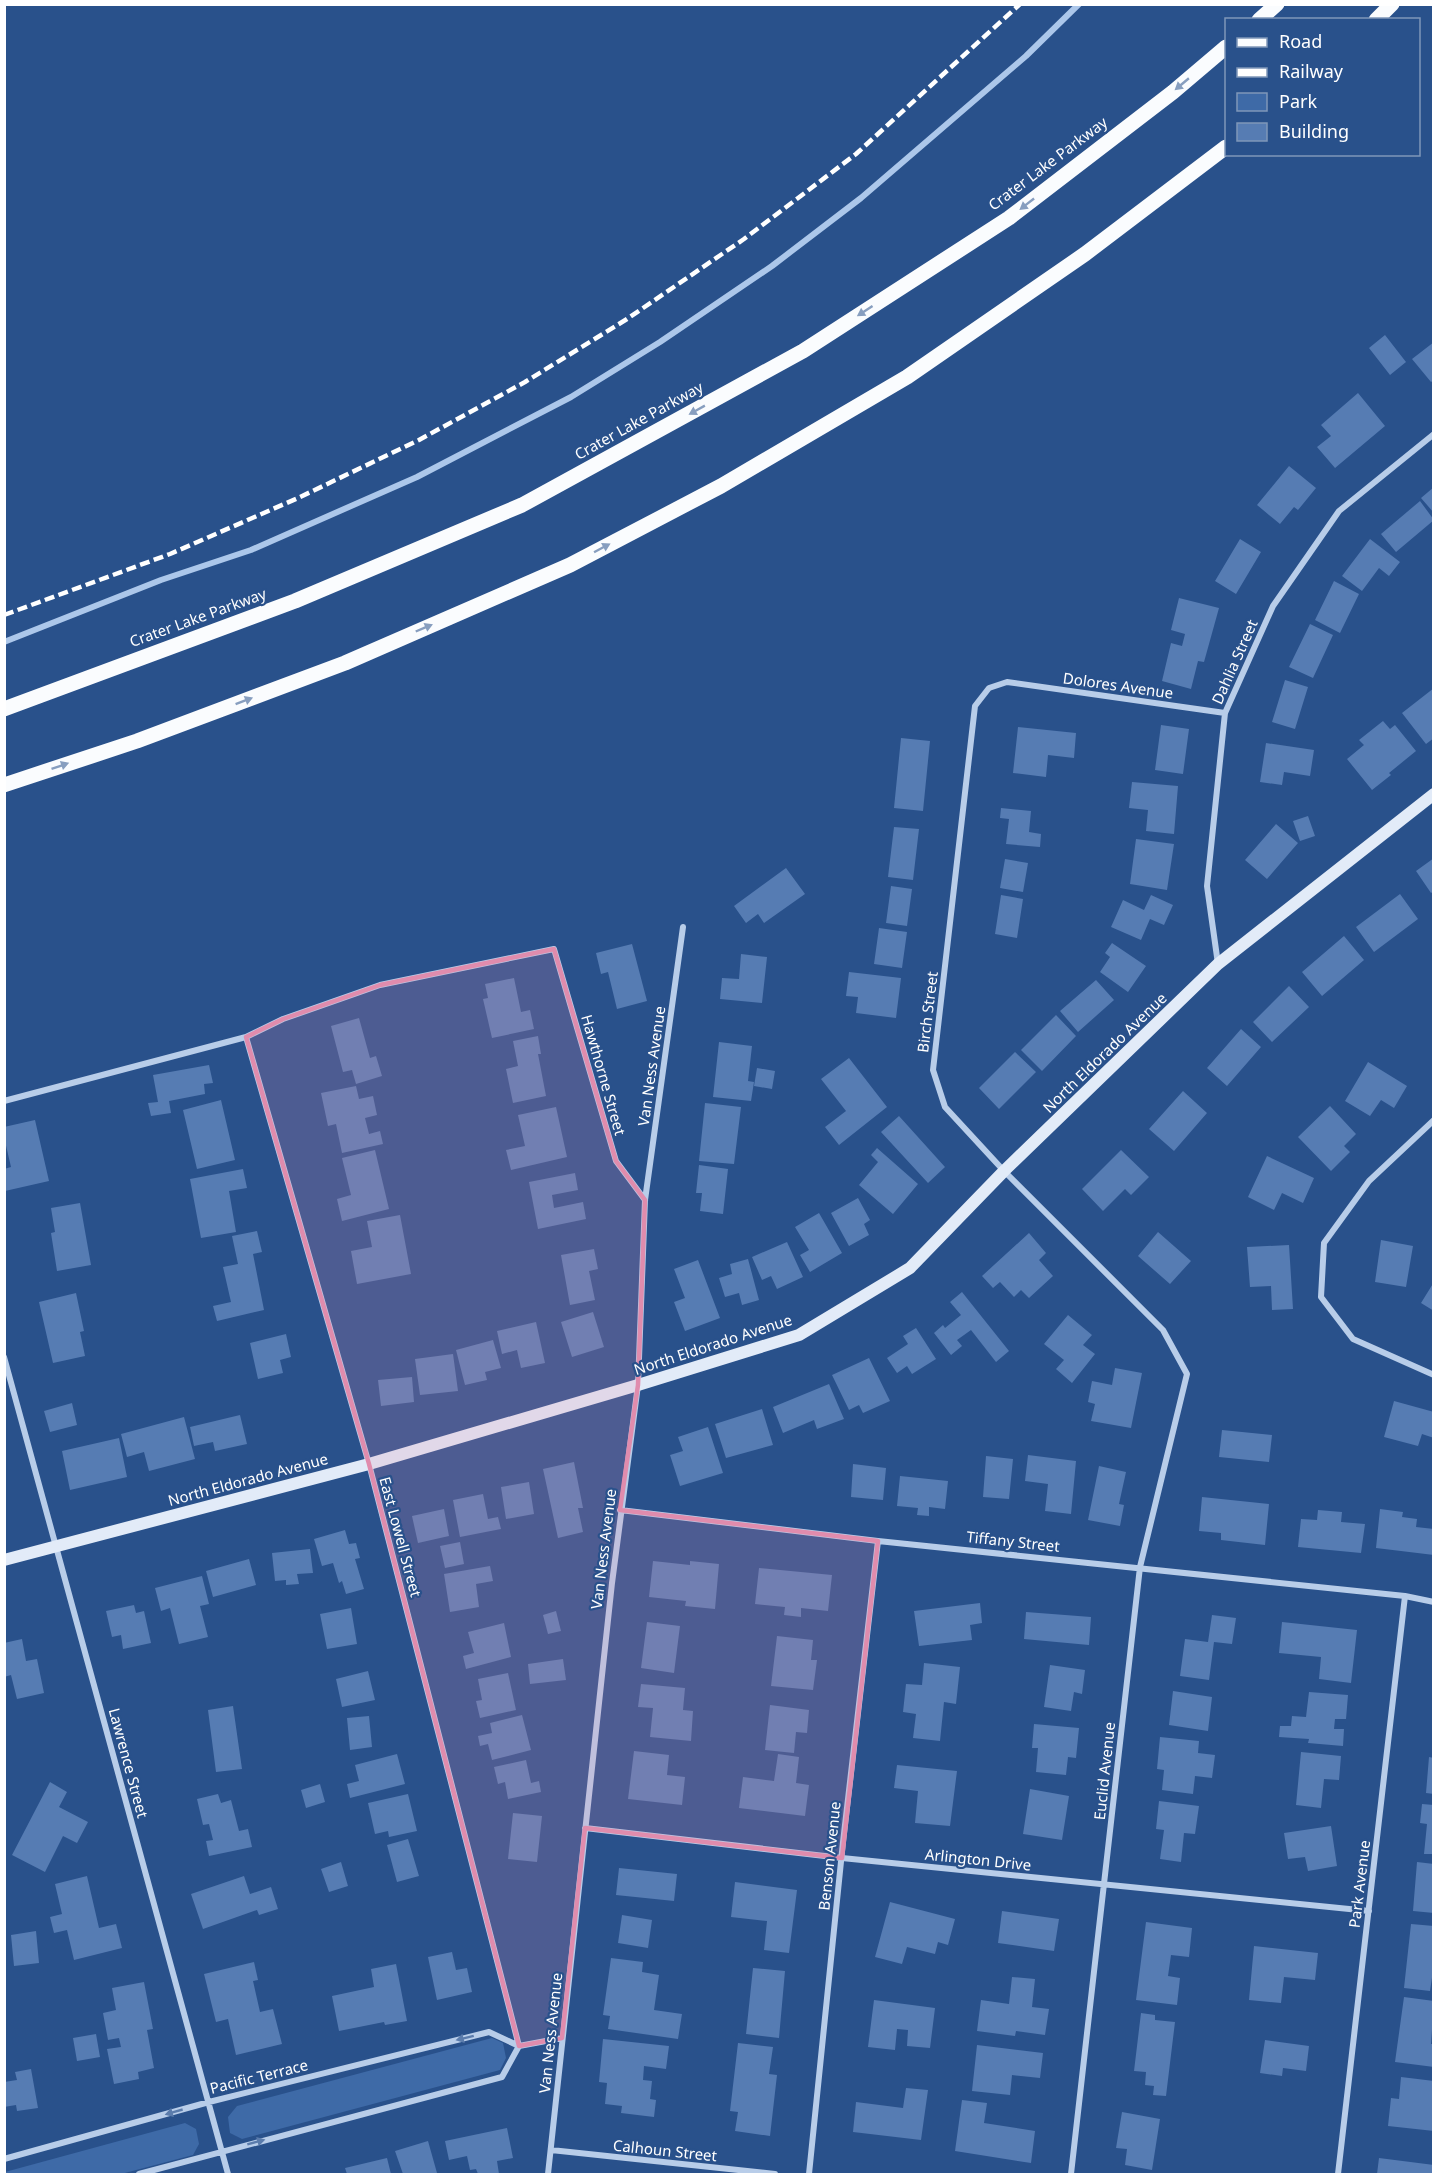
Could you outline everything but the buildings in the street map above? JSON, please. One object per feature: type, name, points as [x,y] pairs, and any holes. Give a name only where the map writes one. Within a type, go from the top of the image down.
[{"type":"main road","points":[[1261,18],[1277,4]]},
{"type":"main road","points":[[1378,18],[1392,4]]},
{"type":"main road","name":"Crater Lake Parkway","points":[[4,709],[295,602],[522,505],[803,351],[989,231],[1173,92],[1225,49]]},
{"type":"main road","points":[[4,785],[136,741],[345,663],[570,565],[721,486],[907,377],[1085,254],[1225,149]]},
{"type":"street","name":"Dahlia Street","points":[[1218,964],[1207,885],[1225,713],[1273,606],[1340,511],[1434,434]]},
{"type":"street","name":"Dolores Avenue","points":[[1007,682],[1225,713]]},
{"type":"street","name":"Birch Street","points":[[1007,682],[989,688],[975,706],[933,1070],[945,1107],[1004,1171],[1163,1330],[1187,1374]]},
{"type":"street","name":"North Eldorado Avenue","points":[[4,1560],[369,1464],[799,1335],[910,1268],[1004,1171],[1218,964],[1434,794]]},
{"type":"street","name":"Van Ness Avenue","points":[[548,2175],[620,1510],[638,1385],[645,1200],[683,927]]},
{"type":"street","name":"Hawthorne Street","points":[[246,1037],[283,1019],[380,985],[554,949],[616,1161],[645,1200]]},
{"type":"street","points":[[4,1101],[246,1037]]},
{"type":"street","name":"East Lowell Street","points":[[246,1037],[369,1464],[519,2046]]},
{"type":"street","points":[[1434,1120],[1369,1181],[1324,1243],[1321,1297],[1353,1339],[1434,1376]]},
{"type":"street","name":"Lawrence Street","points":[[4,1357],[228,2175]]},
{"type":"street","name":"Euclid Avenue","points":[[1071,2175],[1140,1567],[1187,1374]]},
{"type":"street","name":"Tiffany Street","points":[[620,1510],[878,1541],[1405,1596],[1434,1602]]},
{"type":"street","name":"Benson Avenue","points":[[809,2175],[878,1541]]},
{"type":"street","name":"Park Avenue","points":[[1338,2175],[1405,1596]]},
{"type":"street","name":"Arlington Drive","points":[[585,1828],[1105,1886],[1369,1911]]},
{"type":"street","name":"Pacific Terrace","points":[[4,2159],[209,2102],[489,2032],[519,2046]]},
{"type":"street","points":[[139,2175],[501,2077],[519,2046],[562,2038]]},
{"type":"street","name":"Calhoun Street","points":[[551,2150],[775,2175]]},
{"type":"highlighted area","points":[[554,949],[616,1161],[645,1200],[638,1385],[620,1510],[878,1541],[842,1858],[585,1828],[562,2038],[519,2046],[369,1464],[246,1037],[283,1019],[380,985]]},
{"type":"green space","points":[[492,2038],[503,2043],[506,2058],[500,2070],[242,2139],[230,2133],[228,2117],[237,2106]]},
{"type":"green space","points":[[185,2123],[196,2129],[199,2144],[193,2155],[121,2174],[5,2174],[5,2172]]},
{"type":"waterway","points":[[4,642],[161,580],[251,550],[417,477],[571,397],[660,342],[772,266],[861,198],[1026,56],[1079,4]]},
{"type":"railway","points":[[4,615],[170,554],[298,498],[419,440],[525,382],[627,319],[744,239],[856,154],[1020,4]]}]
